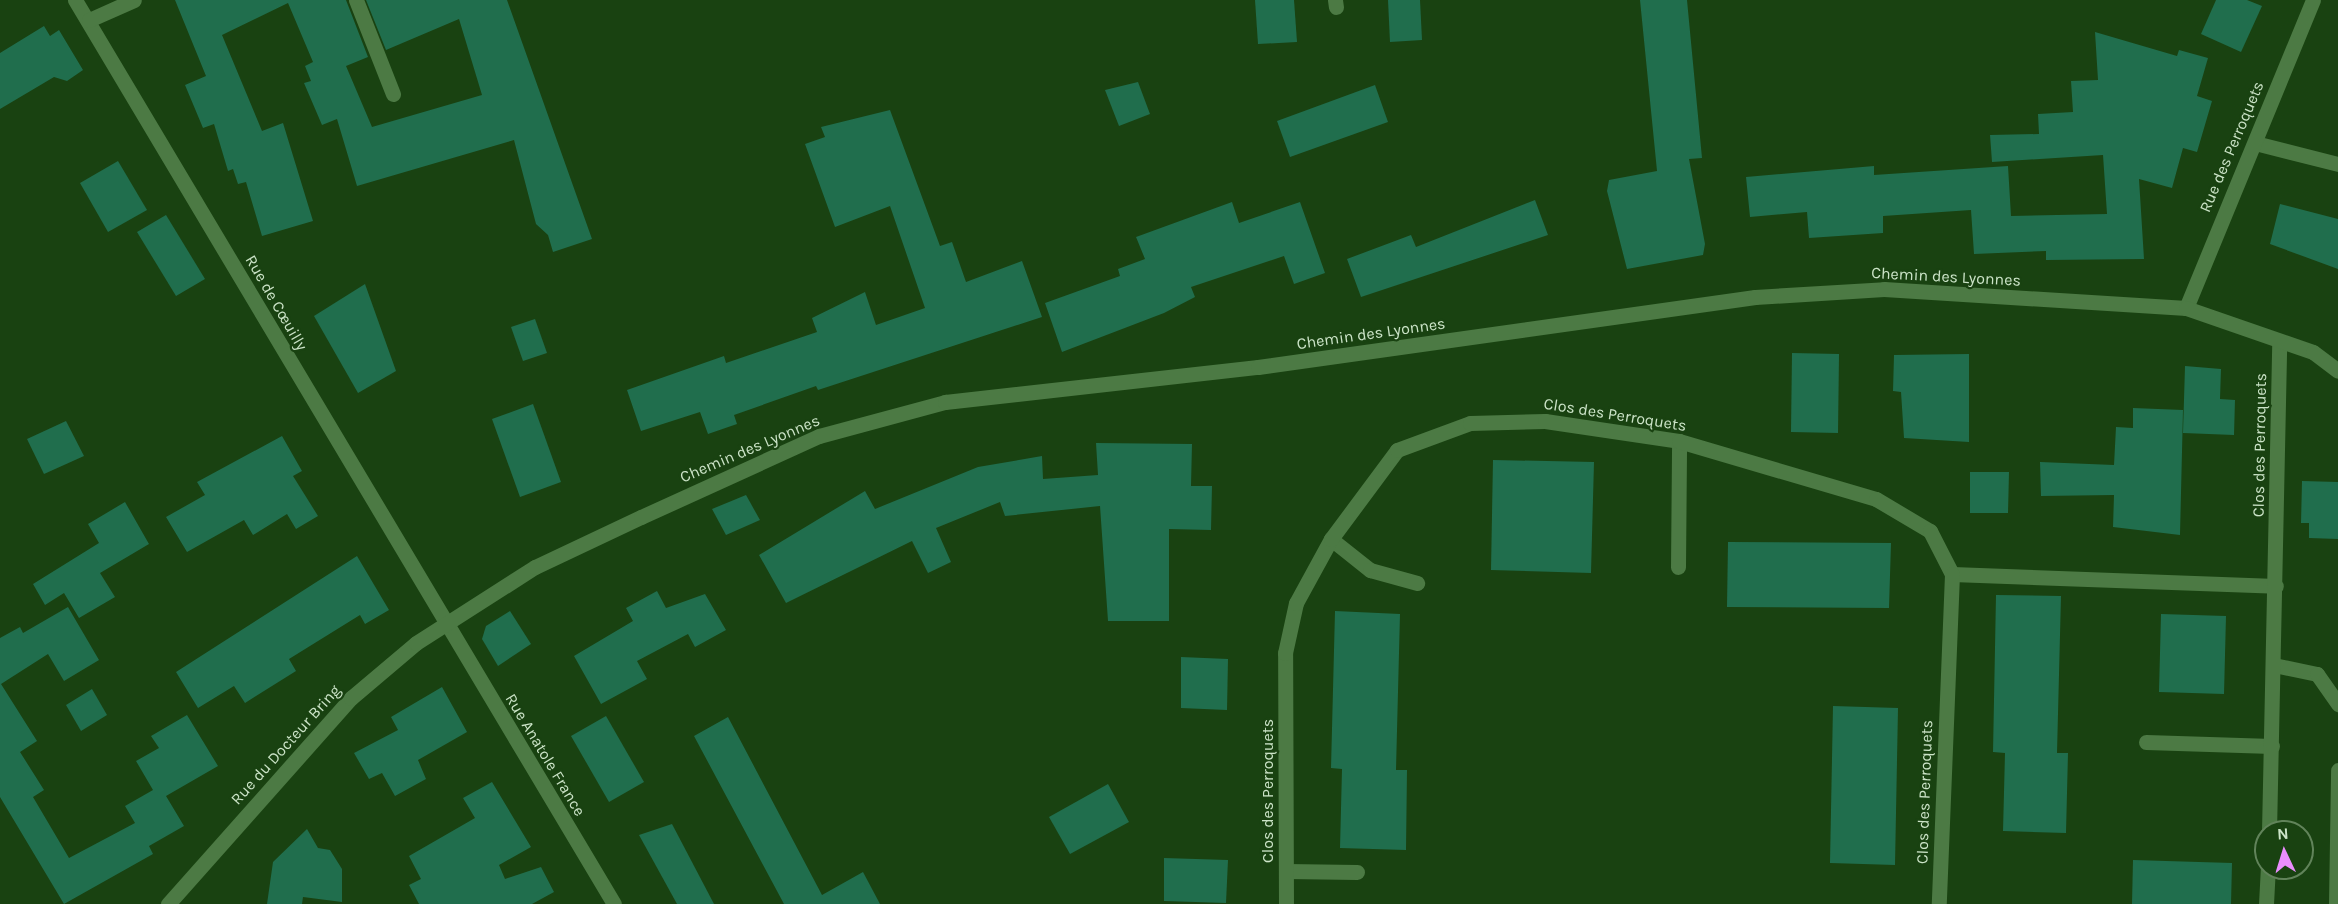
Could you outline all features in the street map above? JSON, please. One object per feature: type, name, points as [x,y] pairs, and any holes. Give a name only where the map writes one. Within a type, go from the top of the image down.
[{"type":"street","name":"Rue de Cœuilly","points":[[75,0],[89,20],[444,625]]},
{"type":"street","points":[[89,20],[134,0]]},
{"type":"street","points":[[356,0],[393,94]]},
{"type":"street","name":"Rue des Perroquets","points":[[2186,308],[2313,0]]},
{"type":"street","points":[[2255,143],[2338,164]]},
{"type":"street","name":"Chemin des Lyonnes","points":[[444,625],[535,567],[809,441],[945,402],[1258,367],[1755,297],[1884,289],[2186,308],[2313,352],[2338,371]]},
{"type":"street","name":"Clos des Perroquets","points":[[2269,820],[2276,586],[2279,340]]},
{"type":"street","name":"Clos des Perroquets","points":[[1286,904],[1285,653],[1296,603],[1331,539],[1397,450],[1470,423],[1545,421],[1679,441],[1876,499],[1930,531],[1952,574],[1939,904]]},
{"type":"street","points":[[1678,567],[1679,441]]},
{"type":"street","points":[[1331,539],[1370,570],[1417,583]]},
{"type":"street","points":[[1952,574],[2276,586]]},
{"type":"street","name":"Rue du Docteur Bring","points":[[168,904],[351,698],[444,625]]},
{"type":"street","name":"Rue Anatole France","points":[[444,625],[614,904]]},
{"type":"street","points":[[2274,665],[2317,674],[2338,704]]},
{"type":"street","points":[[2145,742],[2272,746]]},
{"type":"street","points":[[2336,904],[2338,770]]},
{"type":"street","points":[[1286,871],[1357,872]]},
{"type":"street","points":[[2266,904],[2267,880]]},
{"type":"building","points":[[175,0],[346,0],[368,57],[346,66],[372,127],[482,95],[459,19],[386,50],[366,0],[507,0],[592,239],[553,252],[548,235],[536,224],[514,140],[357,186],[337,119],[322,125],[304,83],[311,81],[305,66],[313,62],[288,3],[222,35],[262,131],[283,123],[313,221],[262,236],[246,182],[238,184],[233,169],[228,171],[214,124],[203,128],[185,85],[206,76]]},
{"type":"building","points":[[1255,0],[1294,0],[1297,42],[1258,44]]},
{"type":"building","points":[[1388,0],[1420,0],[1422,40],[1390,42]]},
{"type":"building","points":[[1640,0],[1687,0],[1702,158],[1689,159],[1705,244],[1703,255],[1627,269],[1607,191],[1609,180],[1657,171]]},
{"type":"building","points":[[2216,0],[2247,0],[2262,6],[2241,52],[2201,34]]},
{"type":"building","points":[[44,26],[50,36],[59,30],[83,70],[67,81],[54,77],[0,109],[0,53]]},
{"type":"building","points":[[2095,32],[2177,56],[2179,50],[2208,58],[2197,96],[2212,101],[2197,152],[2183,148],[2172,188],[2139,179],[2144,259],[2046,260],[2046,251],[1974,254],[1971,210],[1883,216],[1883,233],[1809,238],[1807,212],[1750,217],[1746,177],[1874,166],[1874,175],[2008,166],[2011,216],[2107,214],[2103,155],[1992,162],[1990,135],[2039,134],[2038,114],[2073,112],[2071,81],[2098,80]]},
{"type":"building","points":[[1138,82],[1150,114],[1119,126],[1105,90]]},
{"type":"building","points":[[1375,85],[1388,122],[1290,157],[1277,121]]},
{"type":"building","points":[[890,110],[940,246],[952,242],[966,282],[1022,261],[1042,317],[818,390],[816,386],[734,415],[737,424],[708,434],[700,412],[641,431],[627,390],[724,356],[726,363],[817,332],[812,318],[865,292],[876,325],[925,308],[890,206],[835,227],[805,144],[825,137],[821,127]]},
{"type":"building","points":[[118,161],[147,210],[108,232],[80,183]]},
{"type":"building","points":[[1535,200],[1548,235],[1361,297],[1347,259],[1411,235],[1416,247]]},
{"type":"building","points":[[1232,202],[1239,223],[1300,202],[1325,273],[1294,284],[1284,256],[1191,287],[1195,297],[1164,313],[1062,352],[1045,303],[1120,276],[1118,269],[1145,259],[1136,237]]},
{"type":"building","points":[[2280,204],[2338,219],[2338,269],[2270,244]]},
{"type":"building","points":[[166,215],[205,279],[176,296],[137,232]]},
{"type":"building","points":[[365,284],[396,371],[358,393],[314,316]]},
{"type":"building","points":[[535,319],[547,353],[523,361],[511,327]]},
{"type":"building","points":[[1792,353],[1839,354],[1838,433],[1791,432]]},
{"type":"building","points":[[1969,354],[1969,442],[1904,438],[1901,392],[1893,391],[1894,355]]},
{"type":"building","points":[[2185,366],[2221,369],[2220,399],[2235,400],[2234,435],[2183,433]]},
{"type":"building","points":[[533,404],[561,482],[520,497],[492,419]]},
{"type":"building","points":[[2133,408],[2183,410],[2180,535],[2113,527],[2114,495],[2041,496],[2040,462],[2114,465],[2116,427],[2133,428]]},
{"type":"building","points":[[66,421],[84,456],[44,474],[27,439]]},
{"type":"building","points":[[282,436],[302,471],[293,476],[318,516],[296,529],[287,514],[253,535],[244,520],[187,552],[166,517],[205,495],[197,482]]},
{"type":"building","points":[[1096,443],[1192,444],[1191,486],[1212,486],[1211,530],[1169,529],[1169,621],[1108,621],[1100,506],[1005,516],[1000,502],[936,528],[951,562],[928,573],[912,541],[786,603],[759,555],[865,491],[875,509],[978,467],[1042,456],[1043,479],[1098,475]]},
{"type":"building","points":[[1493,460],[1594,462],[1591,573],[1491,570]]},
{"type":"building","points":[[1970,472],[2009,472],[2008,513],[1970,513]]},
{"type":"building","points":[[2302,481],[2338,482],[2338,539],[2309,538],[2309,523],[2301,523]]},
{"type":"building","points":[[746,495],[760,520],[726,535],[712,509]]},
{"type":"building","points":[[125,502],[149,544],[100,573],[115,597],[79,618],[64,593],[45,605],[33,584],[99,543],[88,524]]},
{"type":"building","points":[[1728,542],[1891,543],[1889,608],[1727,607]]},
{"type":"building","points":[[357,556],[389,610],[365,624],[360,615],[289,659],[296,671],[245,703],[234,686],[198,708],[176,672]]},
{"type":"building","points":[[657,591],[666,608],[705,594],[726,630],[695,647],[688,634],[637,661],[647,679],[601,704],[574,656],[633,621],[626,608]]},
{"type":"building","points":[[1996,595],[2061,596],[2057,753],[2068,753],[2066,833],[2003,831],[2005,753],[1993,752]]},
{"type":"building","points":[[68,607],[99,660],[64,681],[48,654],[1,684],[37,741],[20,752],[44,790],[33,797],[69,858],[135,823],[125,806],[153,790],[136,761],[159,748],[151,736],[187,715],[218,766],[166,796],[184,826],[149,846],[153,854],[64,904],[0,797],[0,638],[20,627],[23,633]]},
{"type":"building","points":[[510,611],[531,644],[498,666],[482,639],[486,626]]},
{"type":"building","points":[[1335,611],[1400,614],[1396,770],[1407,770],[1406,850],[1340,848],[1342,769],[1331,768]]},
{"type":"building","points":[[2161,614],[2226,616],[2224,694],[2159,692]]},
{"type":"building","points":[[1181,657],[1228,659],[1227,710],[1181,708]]},
{"type":"building","points":[[442,687],[467,732],[418,760],[426,779],[395,796],[382,773],[369,779],[354,753],[398,730],[391,717]]},
{"type":"building","points":[[92,689],[107,715],[81,731],[66,705]]},
{"type":"building","points":[[1833,706],[1898,708],[1895,865],[1830,863]]},
{"type":"building","points":[[606,716],[644,782],[609,802],[571,736]]},
{"type":"building","points":[[728,717],[822,895],[863,872],[880,904],[784,904],[694,736]]},
{"type":"building","points":[[492,782],[531,847],[499,865],[505,879],[541,867],[554,892],[532,904],[419,904],[409,885],[421,879],[409,856],[475,818],[463,798]]},
{"type":"building","points":[[1108,784],[1129,822],[1070,854],[1049,817]]},
{"type":"building","points":[[672,824],[714,904],[677,904],[639,835]]},
{"type":"building","points":[[307,829],[318,848],[330,850],[342,869],[342,902],[303,897],[302,904],[267,904],[273,862]]},
{"type":"building","points":[[1164,858],[1228,860],[1226,903],[1164,901]]},
{"type":"building","points":[[2133,860],[2232,863],[2231,904],[2132,904]]}]
